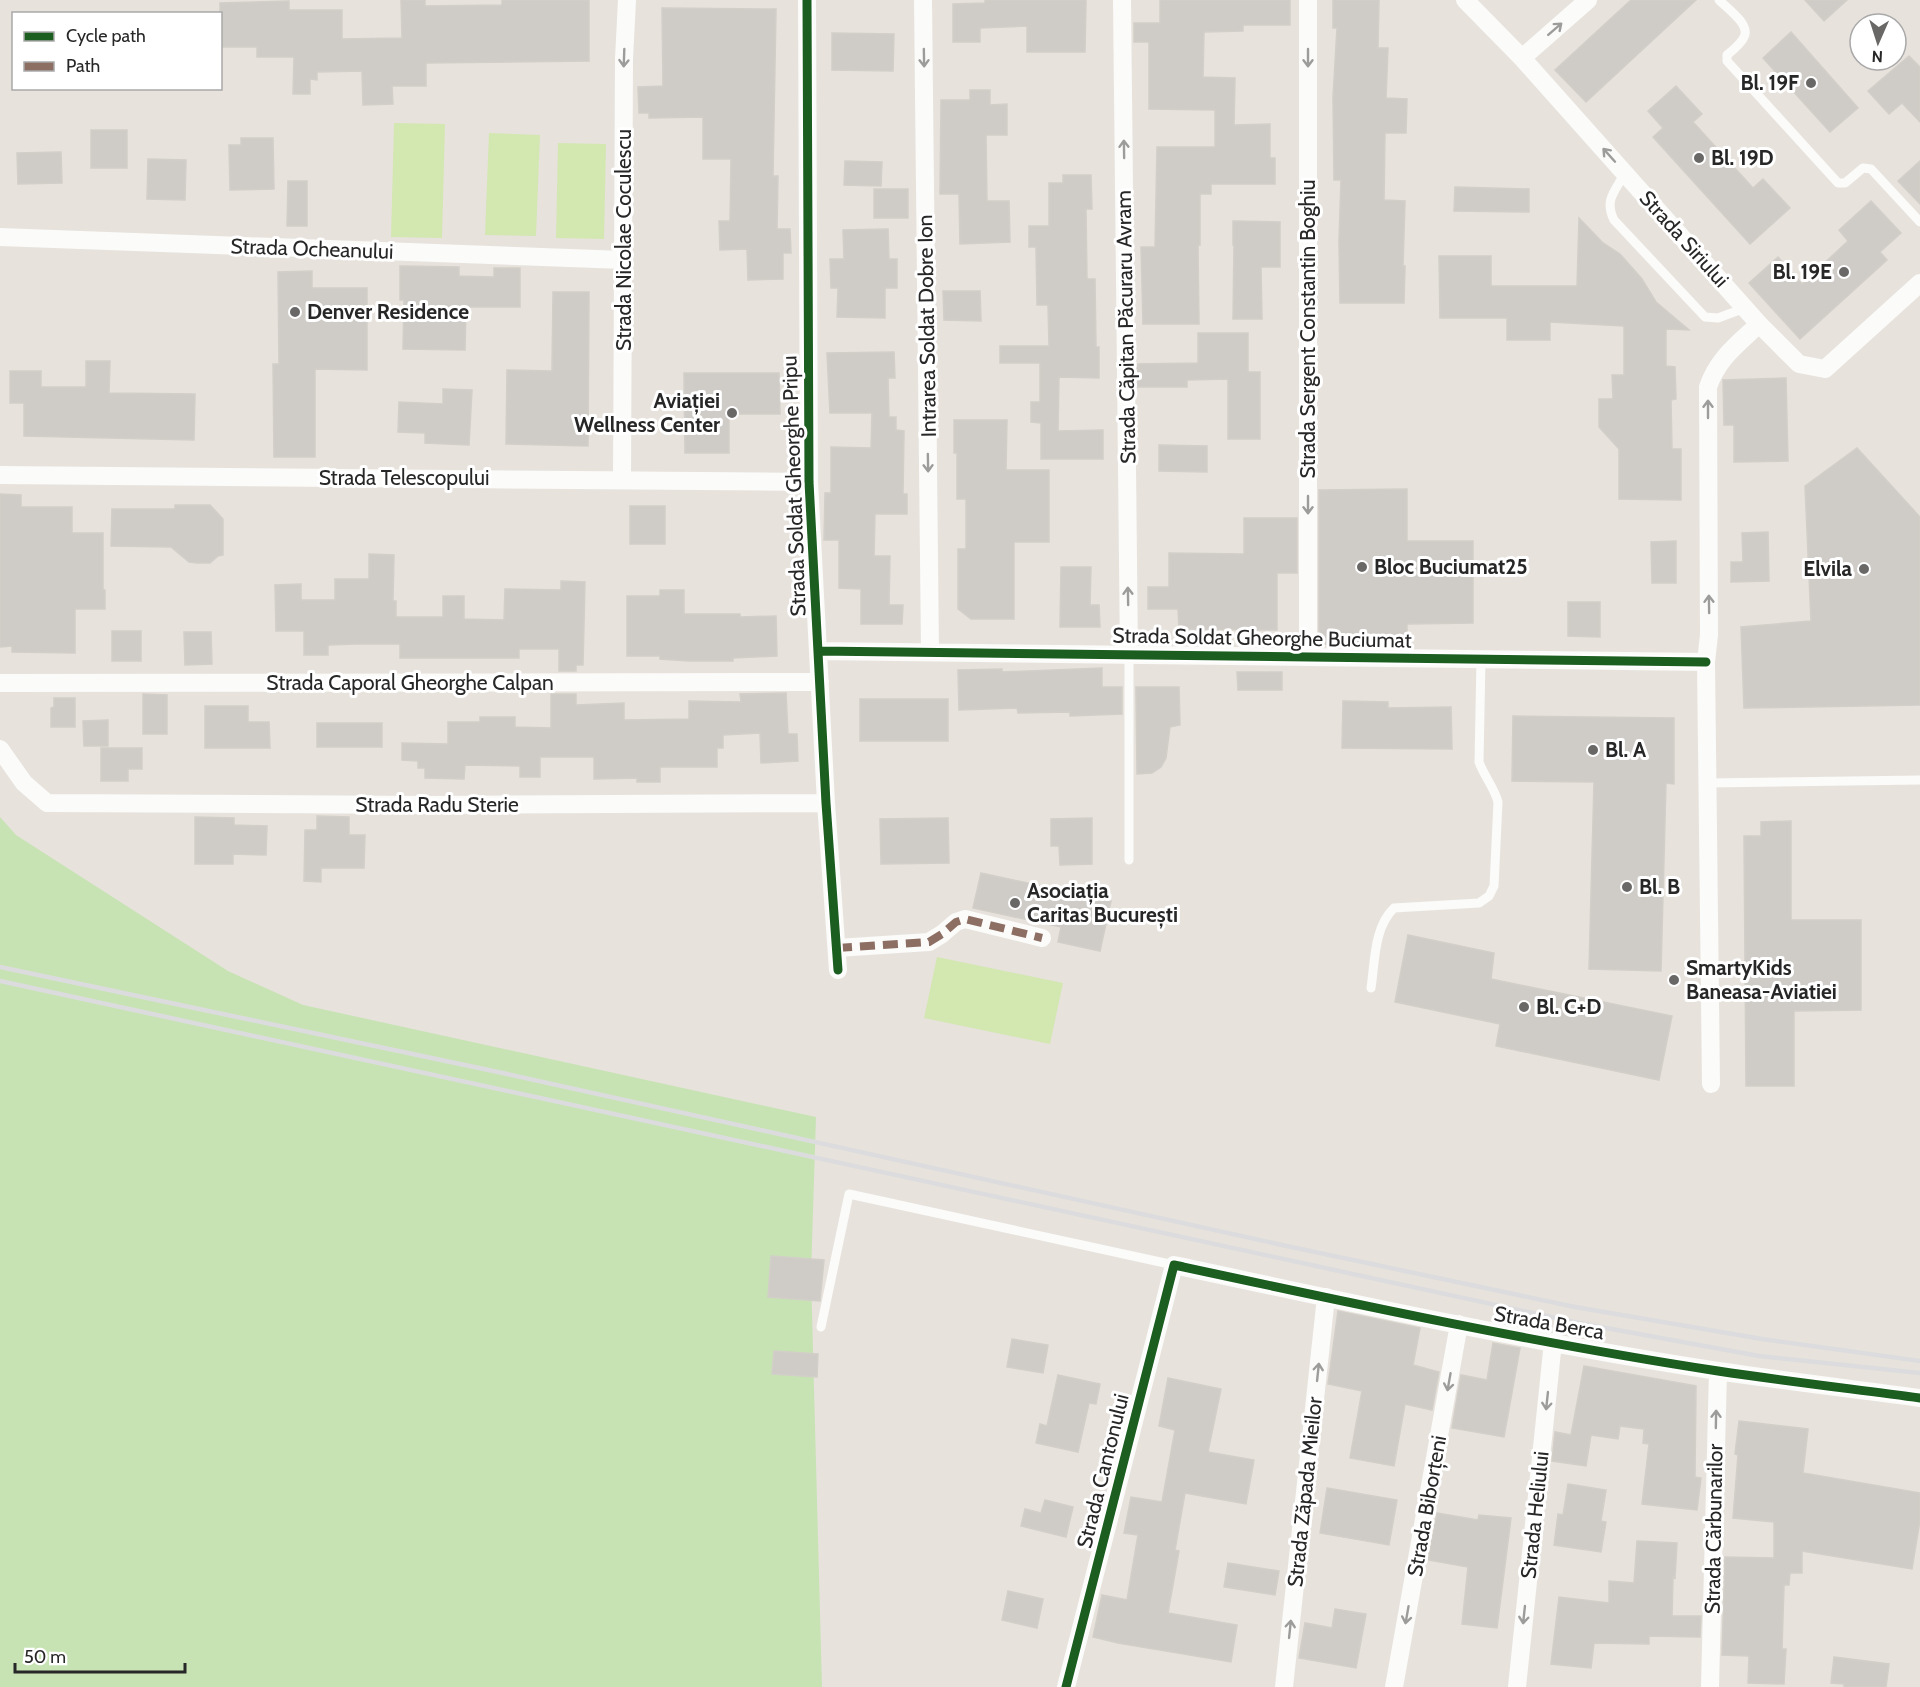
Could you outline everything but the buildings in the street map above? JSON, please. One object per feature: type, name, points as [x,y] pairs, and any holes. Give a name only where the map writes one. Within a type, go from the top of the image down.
[{"type":"street","name":"Strada Nicolae Coculescu","points":[[622,479],[624,59],[627,0]]},
{"type":"street","name":"Strada Soldat Gheorghe Pripu","points":[[807,0],[808,482],[838,970]]},
{"type":"street","name":"Intrarea Soldat Dobre Ion","points":[[923,0],[930,652]]},
{"type":"street","name":"Strada Căpitan Păcuraru Avram","points":[[1122,0],[1129,655]]},
{"type":"street","name":"Strada Sergent Constantin Boghiu","points":[[1308,0],[1308,657]]},
{"type":"street","name":"Strada Siriului","points":[[1465,0],[1522,57],[1745,308],[1799,364],[1825,369],[1920,283]]},
{"type":"street","points":[[1522,57],[1588,0]]},
{"type":"street","name":"Strada Ocheanului","points":[[0,237],[624,260]]},
{"type":"street","points":[[1711,1084],[1706,662],[1709,635],[1708,387],[1714,370],[1726,355],[1760,324]]},
{"type":"street","name":"Strada Telescopului","points":[[0,475],[808,482]]},
{"type":"street","name":"Strada Soldat Gheorghe Buciumat","points":[[818,651],[1706,662]]},
{"type":"street","name":"Strada Caporal Gheorghe Calpan","points":[[0,683],[820,682]]},
{"type":"street","name":"Strada Radu Sterie","points":[[0,749],[24,783],[47,803],[428,805],[826,803]]},
{"type":"street","points":[[837,948],[929,942],[956,922],[965,919],[1042,939]]},
{"type":"street","name":"Strada Berca","points":[[1174,1264],[1553,1342],[1718,1371],[1920,1398]]},
{"type":"street","name":"Strada Cantonului","points":[[1066,1687],[1174,1264]]},
{"type":"street","name":"Strada Zăpada Mieilor","points":[[1284,1687],[1326,1297]]},
{"type":"street","name":"Strada Biborțeni","points":[[1394,1687],[1459,1324]]},
{"type":"street","name":"Strada Heliului","points":[[1516,1687],[1553,1342]]},
{"type":"street","name":"Strada Cărbunarilor","points":[[1710,1687],[1718,1371]]},
{"type":"lane","points":[[1719,0],[1744,26],[1746,33],[1744,39],[1727,55],[1727,61],[1838,183],[1845,183],[1863,168],[1871,168],[1920,222]]},
{"type":"lane","points":[[1625,173],[1609,202],[1609,210],[1614,220],[1705,316],[1718,318],[1745,308]]},
{"type":"lane","points":[[1129,655],[1129,860]]},
{"type":"lane","points":[[1371,988],[1380,929],[1386,915],[1394,908],[1479,903],[1489,896],[1494,886],[1498,802],[1496,791],[1479,762],[1480,659]]},
{"type":"lane","points":[[1707,783],[1920,780]]},
{"type":"lane","points":[[821,1327],[849,1194],[1174,1264]]},
{"type":"green space","points":[[394,123],[445,124],[442,238],[391,237]]},
{"type":"green space","points":[[489,133],[540,135],[536,236],[485,235]]},
{"type":"green space","points":[[558,143],[606,144],[604,239],[556,238]]},
{"type":"green space","points":[[0,817],[16,835],[228,971],[303,1005],[816,1117],[811,1275],[822,1687],[0,1687]]},
{"type":"green space","points":[[937,957],[1063,983],[1050,1044],[924,1018]]},
{"type":"railway","points":[[0,967],[498,1072],[1282,1245],[1575,1307],[1762,1339],[1920,1361]]},
{"type":"railway","points":[[0,981],[1579,1323],[1759,1356],[1920,1373]]},
{"type":"marked path","points":[[837,948],[929,942],[956,922],[965,919],[1042,938]]},
{"type":"cycle path","points":[[807,0],[809,482],[826,803],[838,970]]},
{"type":"cycle path","points":[[818,651],[1706,662]]},
{"type":"cycle path","points":[[1066,1687],[1174,1265],[1581,1348],[1718,1371],[1920,1398]]},
{"type":"place","name":"Bl. 19F","points":[[1811,83]]},
{"type":"place","name":"Bl. 19D","points":[[1699,158]]},
{"type":"place","name":"Bl. 19E","points":[[1844,272]]},
{"type":"place","name":"Denver Residence","points":[[295,312]]},
{"type":"place","name":"Aviației Wellness Center","points":[[732,413]]},
{"type":"place","name":"Bloc Buciumat25","points":[[1362,567]]},
{"type":"place","name":"Elvila","points":[[1864,569]]},
{"type":"place","name":"Bl. A","points":[[1593,750]]},
{"type":"place","name":"Bl. B","points":[[1627,887]]},
{"type":"place","name":"Asociația Caritas București","points":[[1015,903]]},
{"type":"place","name":"SmartyKids Baneasa-Aviatiei","points":[[1674,980]]},
{"type":"place","name":"Bl. C+D","points":[[1524,1007]]}]
